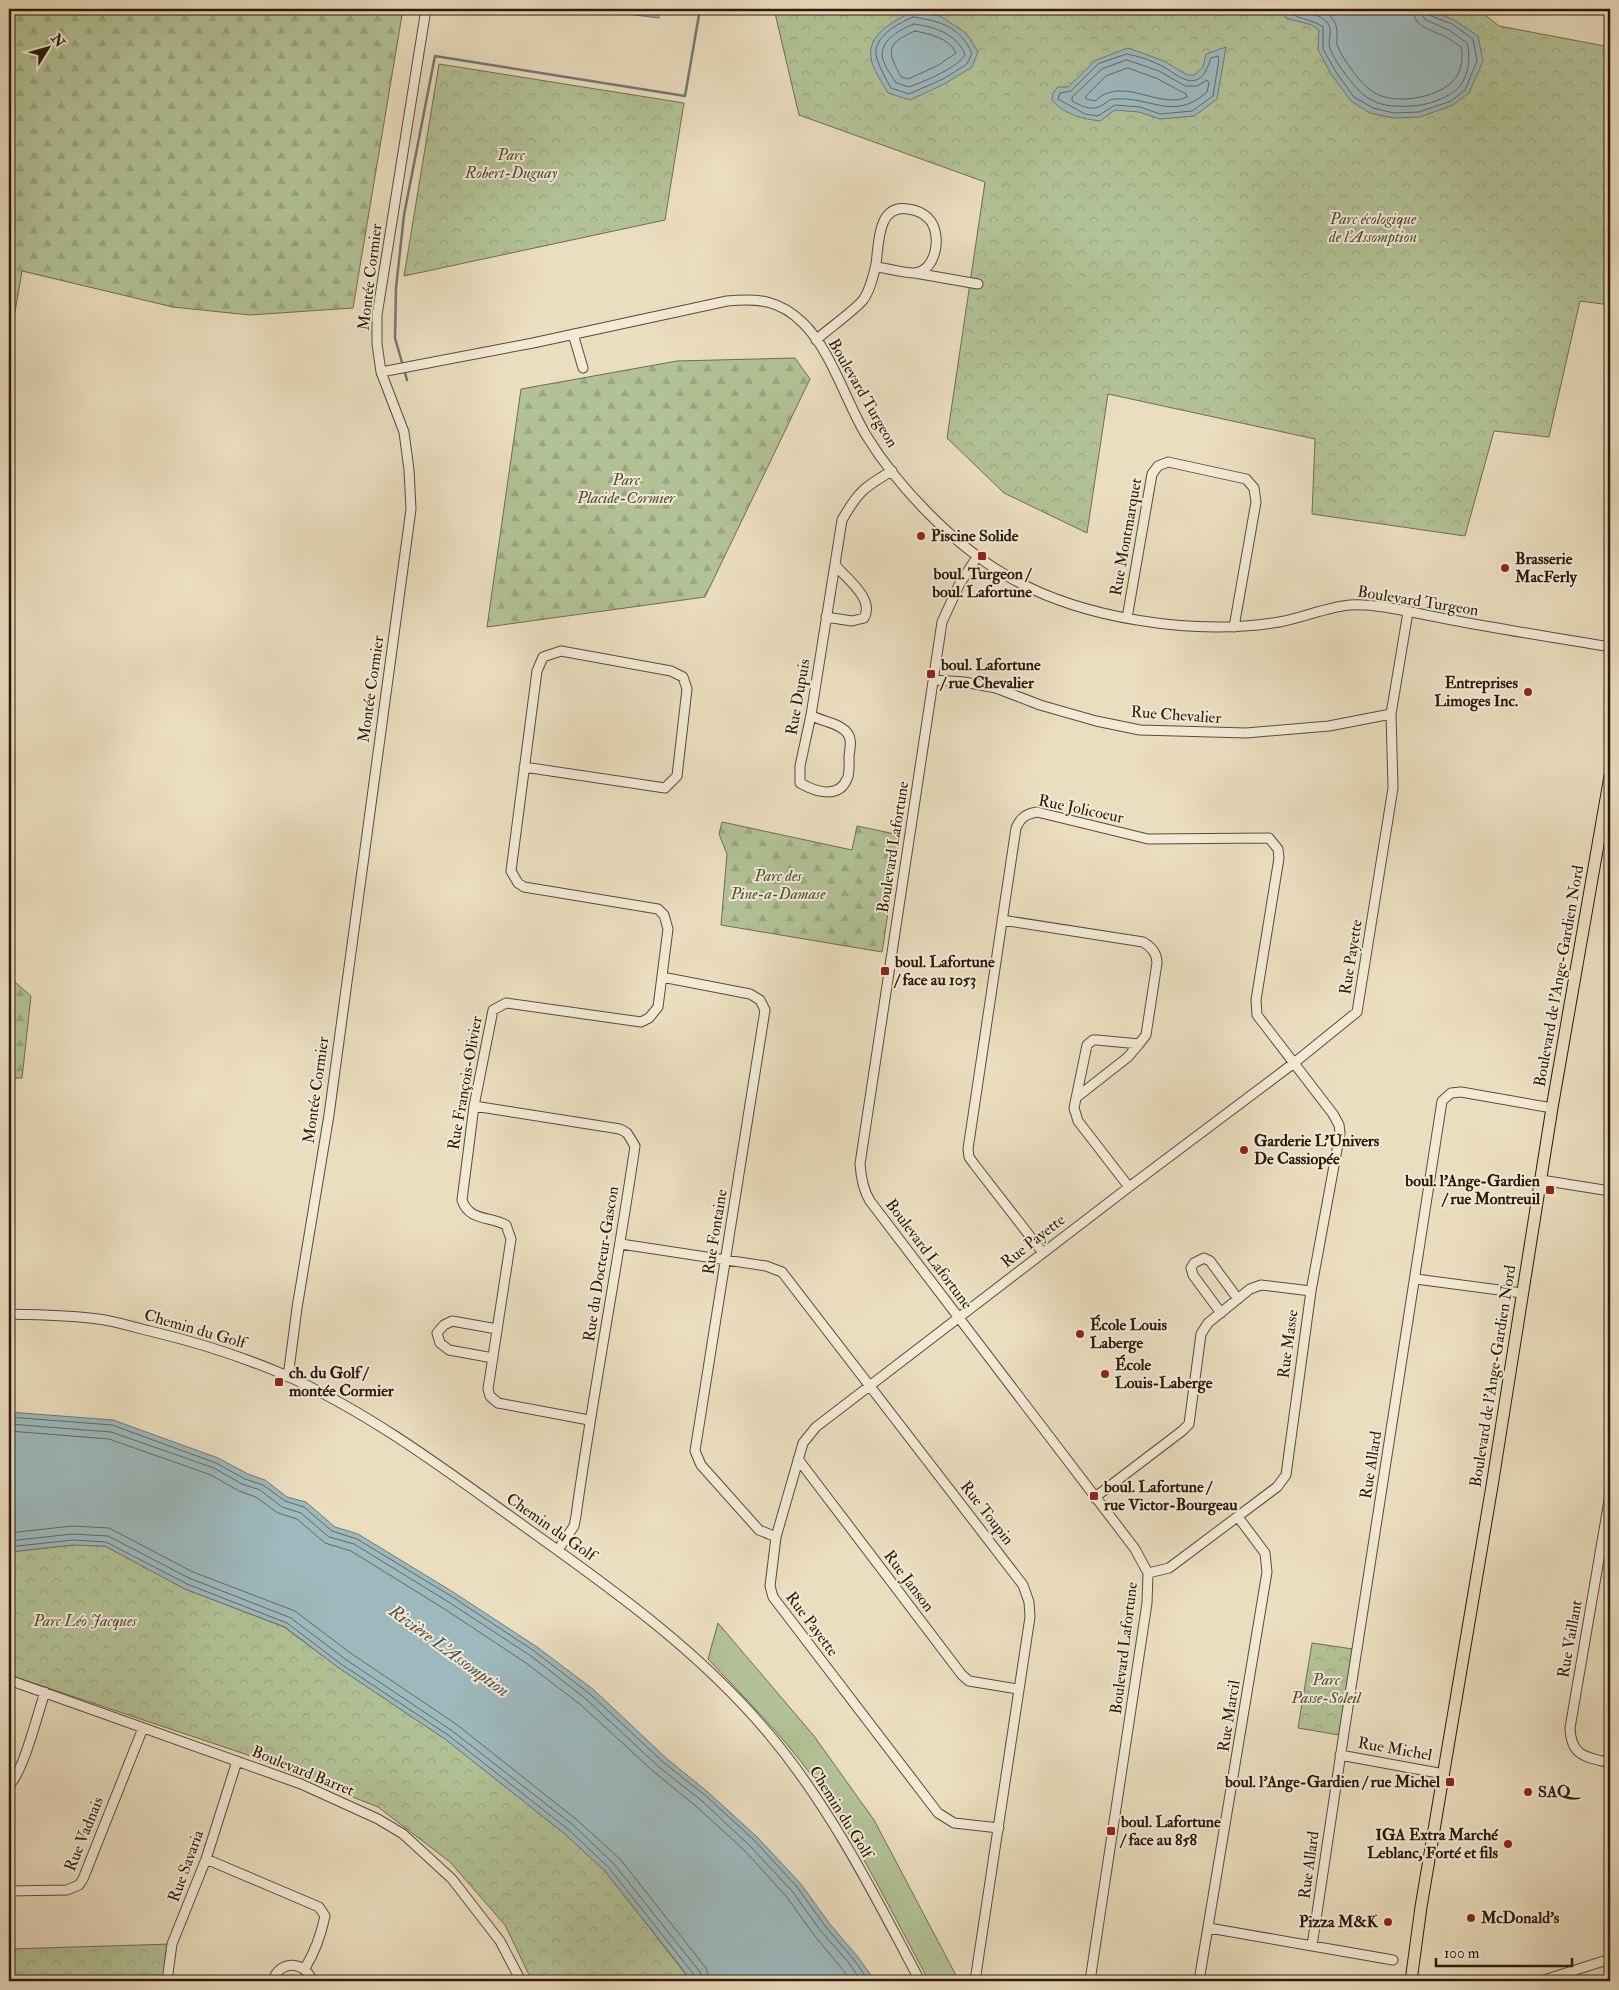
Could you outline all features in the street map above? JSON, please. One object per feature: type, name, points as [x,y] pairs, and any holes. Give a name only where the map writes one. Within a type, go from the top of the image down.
[{"type":"main road","name":"Boulevard de l'Ange-Gardien Nord","points":[[1411,1981],[1422,1900],[1552,1108],[1605,834],[1610,776]]},
{"type":"street","name":"Montée Cormier","points":[[288,1376],[297,1308],[329,1115],[411,509],[409,470],[404,432],[381,372],[377,344],[378,308],[426,9]]},
{"type":"street","points":[[816,340],[863,300],[876,266],[881,226],[887,216],[894,211],[904,208],[918,211],[929,218],[936,228],[936,245],[933,258],[928,267],[915,273]]},
{"type":"street","points":[[876,266],[978,284]]},
{"type":"street","name":"Boulevard Turgeon","points":[[381,372],[727,301],[750,299],[768,301],[783,306],[804,323],[824,351],[866,435],[911,496],[977,557],[1004,575],[1040,593],[1076,606],[1127,618],[1200,627],[1234,627],[1281,622],[1350,605],[1408,612],[1610,648]]},
{"type":"street","points":[[573,334],[583,368]]},
{"type":"street","name":"Rue Montmarquet","points":[[1127,618],[1152,474],[1158,466],[1168,462],[1246,479],[1254,488],[1256,502],[1234,627]]},
{"type":"street","name":"Rue Dupuis","points":[[811,715],[819,720],[842,728],[850,739],[848,779],[834,792],[823,793],[811,790],[800,783],[800,766],[811,715],[842,520],[854,499],[868,485],[892,472]]},
{"type":"street","name":"Boulevard Lafortune","points":[[977,557],[959,585],[942,622],[860,1164],[863,1185],[870,1201],[1094,1498],[1135,1549],[1148,1573],[1147,1604],[1099,1922],[1101,1931],[1092,1981]]},
{"type":"street","points":[[826,617],[852,622],[864,618],[867,612],[866,603],[861,594],[835,565]]},
{"type":"street","name":"Rue Payette","points":[[999,1828],[954,1823],[938,1813],[773,1597],[770,1586],[776,1537],[798,1460],[809,1435],[870,1386],[1129,1186],[1294,1063],[1358,1012],[1393,788],[1391,714],[1408,612]]},
{"type":"street","name":"Rue François-Olivier","points":[[524,767],[665,788],[677,776],[687,689],[683,677],[671,671],[561,651],[543,657],[537,671],[524,767],[511,871],[518,883],[524,887],[658,909],[664,914],[668,929],[658,1007],[649,1018],[641,1022],[506,1003],[493,1010],[474,1106],[462,1200],[465,1209],[471,1214],[506,1225],[511,1239],[492,1358],[488,1389],[490,1396],[498,1403],[589,1420]]},
{"type":"street","name":"Rue Chevalier","points":[[934,680],[964,682],[996,688],[1040,705],[1096,721],[1140,730],[1246,733],[1329,726],[1391,714]]},
{"type":"street","name":"Rue Jolicoeur","points":[[1043,1253],[974,1164],[969,1157],[968,1149],[1016,828],[1020,819],[1026,814],[1038,812],[1148,839],[1269,838],[1278,849],[1279,858],[1256,1008],[1257,1015],[1294,1063]]},
{"type":"street","points":[[1002,920],[1143,942],[1155,952],[1157,964],[1146,1035],[1128,1057],[1077,1096]]},
{"type":"street","name":"Rue Fontaine","points":[[662,977],[750,994],[760,1000],[765,1010],[695,1451],[700,1465],[759,1530],[776,1537]]},
{"type":"street","points":[[1129,1186],[1074,1114],[1086,1049],[1093,1040],[1139,1044]]},
{"type":"street","name":"Rue Masse","points":[[1148,1573],[1169,1568],[1277,1487],[1286,1475],[1311,1291],[1340,1133],[1339,1124],[1333,1114],[1294,1063]]},
{"type":"street","name":"Rue Allard","points":[[1312,1946],[1442,1101],[1451,1093],[1461,1092],[1552,1108]]},
{"type":"street","name":"Rue du Docteur-Gascon","points":[[474,1106],[620,1129],[627,1133],[635,1146],[621,1244],[589,1420],[576,1516],[571,1530],[558,1550]]},
{"type":"street","points":[[1541,1180],[1610,1191]]},
{"type":"street","name":"Rue Toupin","points":[[621,1244],[726,1259],[766,1266],[782,1272],[1023,1585],[1029,1602],[1030,1617],[975,1981]]},
{"type":"street","points":[[1221,1313],[1193,1275],[1191,1268],[1199,1259],[1204,1258],[1210,1261],[1238,1299]]},
{"type":"street","points":[[1416,1279],[1522,1293]]},
{"type":"street","points":[[1094,1498],[1189,1424],[1201,1334],[1208,1323],[1250,1289],[1261,1285],[1311,1291]]},
{"type":"street","name":"Chemin du Golf","points":[[9,1314],[98,1319],[215,1348],[288,1376],[390,1433],[630,1602],[690,1652],[768,1733],[806,1783],[850,1852],[920,1981]]},
{"type":"street","points":[[492,1358],[449,1350],[440,1343],[437,1333],[444,1325],[452,1322],[496,1329]]},
{"type":"street","name":"Rue Janson","points":[[798,1460],[962,1675],[969,1681],[1018,1689]]},
{"type":"street","name":"Rue Vaillant","points":[[1610,1494],[1570,1728],[1573,1745],[1582,1756],[1610,1763]]},
{"type":"street","name":"Rue Marcil","points":[[1199,1981],[1267,1572],[1265,1553],[1238,1517]]},
{"type":"street","name":"Boulevard Barret","points":[[9,1680],[325,1794],[378,1819],[403,1834],[452,1879],[476,1907],[500,1941],[521,1981]]},
{"type":"street","points":[[9,1785],[14,1781],[20,1768],[45,1692]]},
{"type":"street","name":"Rue Vadnais","points":[[9,1891],[67,1890],[79,1885],[143,1728]]},
{"type":"street","name":"Rue Michel","points":[[1340,1755],[1444,1774]]},
{"type":"street","name":"Rue Savaria","points":[[167,1981],[172,1944],[206,1859],[237,1761]]},
{"type":"street","points":[[206,1859],[319,1907],[325,1916],[323,1925],[318,1944],[305,1968]]},
{"type":"street","points":[[1209,1928],[1393,1960]]},
{"type":"street","points":[[1541,1981],[1610,1959]]},
{"type":"street","points":[[273,1981],[277,1972],[287,1965],[305,1968],[312,1981]]},
{"type":"green space","points":[[9,9],[403,9],[353,308],[250,315],[173,307],[22,271],[9,347]]},
{"type":"green space","name":"Parc écologique de l'Assomption","points":[[774,9],[1478,9],[1499,26],[1610,47],[1610,305],[1580,301],[1549,437],[1494,431],[1465,536],[1312,514],[1315,439],[1108,394],[1087,533],[1004,493],[947,438],[985,182],[799,115]]},
{"type":"green space","name":"Parc Robert-Duguay","points":[[439,64],[684,103],[665,220],[404,276]]},
{"type":"green space","name":"Parc Placide-Cormier","points":[[795,358],[810,379],[705,597],[487,627],[521,389],[677,361]]},
{"type":"green space","name":"Parc des Pine-a-Damase","points":[[722,822],[852,850],[857,826],[900,835],[882,952],[721,925],[727,854],[719,834]]},
{"type":"green space","points":[[9,977],[31,996],[22,1078],[9,1078]]},
{"type":"green space","name":"Parc Léo Jacques","points":[[73,1545],[105,1546],[185,1589],[284,1627],[339,1668],[445,1739],[565,1834],[605,1871],[691,1981],[532,1981],[505,1925],[450,1862],[378,1807],[245,1754],[9,1675],[9,1552]]},
{"type":"green space","points":[[718,1623],[814,1736],[874,1820],[959,1981],[929,1981],[859,1851],[812,1776],[775,1731],[708,1659]]},
{"type":"green space","name":"Parc Passe-Soleil","points":[[1312,1643],[1353,1649],[1339,1735],[1298,1728]]},
{"type":"green space","points":[[172,1944],[167,1981],[9,1981],[9,1949]]},
{"type":"water","points":[[586,9],[660,9],[659,18]]},
{"type":"water","points":[[1281,9],[1426,9],[1454,20],[1478,36],[1483,61],[1469,93],[1453,105],[1420,117],[1393,118],[1370,113],[1351,101],[1331,74],[1318,50],[1319,30],[1312,25],[1286,18]]},
{"type":"water","points":[[912,12],[940,16],[966,33],[978,52],[972,67],[946,83],[910,100],[888,93],[873,67],[871,50],[877,35],[883,29]]},
{"type":"water","points":[[1226,47],[1217,99],[1194,116],[1160,119],[1139,112],[1115,110],[1100,121],[1074,115],[1062,109],[1052,100],[1053,93],[1058,87],[1068,87],[1096,60],[1128,48],[1164,61],[1187,75],[1194,75],[1203,67],[1206,54]]},
{"type":"water","name":"Rivière L'Assomption","points":[[9,1412],[113,1420],[218,1458],[248,1474],[265,1480],[287,1497],[306,1502],[335,1527],[358,1534],[453,1592],[537,1647],[594,1690],[666,1758],[709,1793],[757,1837],[801,1884],[875,1981],[692,1981],[605,1871],[565,1834],[445,1739],[339,1668],[285,1627],[185,1589],[105,1546],[73,1545],[9,1552]]},
{"type":"waterway","points":[[407,380],[395,338],[396,288],[404,215],[435,56],[685,96],[700,9]]},
{"type":"place","name":"Piscine Solide","points":[[921,536]]},
{"type":"place","name":"boul. Turgeon / boul. Lafortune","points":[[982,556]]},
{"type":"place","name":"Brasserie MacFerly","points":[[1505,568]]},
{"type":"place","name":"boul. Lafortune / rue Chevalier","points":[[931,674]]},
{"type":"place","name":"Entreprises Limoges Inc.","points":[[1528,692]]},
{"type":"place","name":"boul. Lafortune / face au 1053","points":[[885,971]]},
{"type":"place","name":"Garderie L'Univers De Cassiopée","points":[[1244,1150]]},
{"type":"place","name":"boul. l'Ange-Gardien / rue Montreuil","points":[[1550,1190]]},
{"type":"place","name":"École Louis Laberge","points":[[1080,1334]]},
{"type":"place","name":"École Louis-Laberge","points":[[1105,1374]]},
{"type":"place","name":"ch. du Golf / montée Cormier","points":[[279,1382]]},
{"type":"place","name":"boul. Lafortune / rue Victor-Bourgeau","points":[[1094,1496]]},
{"type":"place","name":"boul. l'Ange-Gardien / rue Michel","points":[[1450,1782]]},
{"type":"place","name":"SAQ","points":[[1528,1792]]},
{"type":"place","name":"boul. Lafortune / face au 858","points":[[1111,1831]]},
{"type":"place","name":"IGA Extra Marché Leblanc, Forté et fils","points":[[1508,1844]]},
{"type":"place","name":"McDonald's","points":[[1471,1918]]},
{"type":"place","name":"Pizza M&K","points":[[1388,1922]]}]
